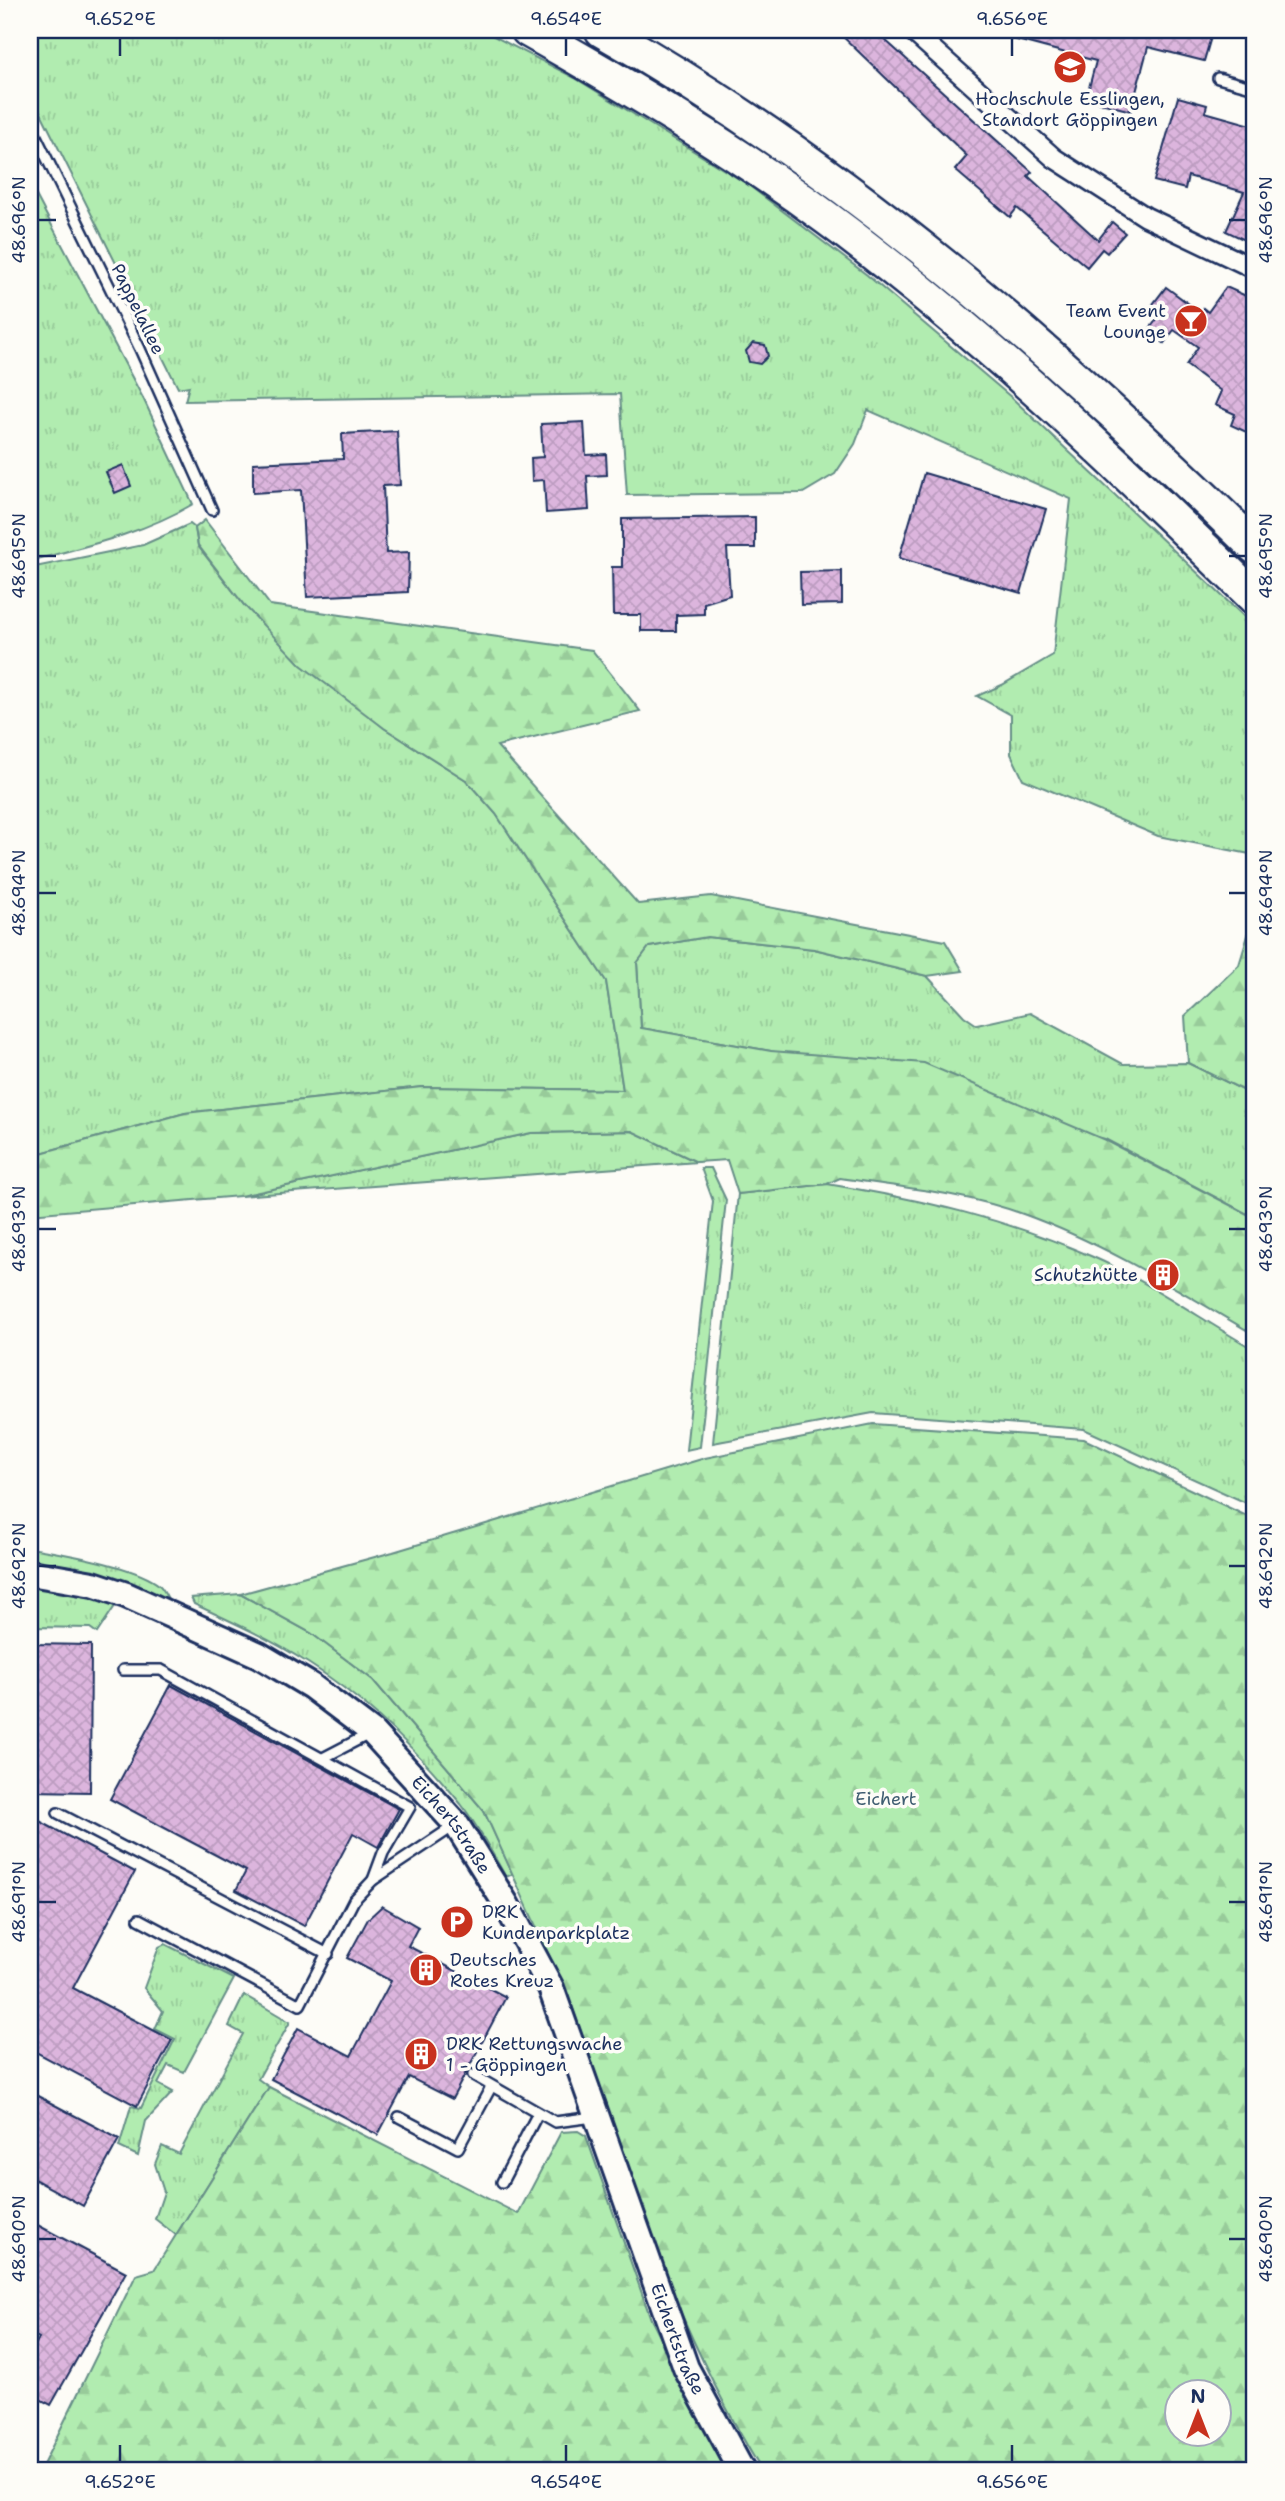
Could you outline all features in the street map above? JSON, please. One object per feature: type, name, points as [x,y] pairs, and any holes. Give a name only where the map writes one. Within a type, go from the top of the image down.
[{"type":"highway","points":[[527,30],[649,97],[828,219],[997,355],[1255,598]]},
{"type":"highway","points":[[602,30],[697,86],[849,189],[1018,325],[1255,547]]},
{"type":"street","points":[[911,30],[1060,163],[1146,217],[1255,269]]},
{"type":"street","name":"Eichertstraße","points":[[30,1573],[93,1584],[178,1616],[259,1656],[311,1686],[372,1732],[456,1824],[506,1904],[551,1988],[686,2368],[742,2471]]},
{"type":"lane","points":[[1218,78],[1255,88]]},
{"type":"lane","name":"Pappelallee","points":[[30,124],[140,349],[212,510]]},
{"type":"lane","points":[[122,1670],[161,1670],[410,1807],[383,1853],[373,1880]]},
{"type":"lane","points":[[323,1758],[372,1732]]},
{"type":"lane","points":[[58,1813],[328,1954]]},
{"type":"lane","points":[[139,1919],[300,2005],[354,1900],[373,1880],[456,1824]]},
{"type":"lane","points":[[473,2076],[555,2122],[596,2117]]},
{"type":"lane","points":[[399,2116],[458,2148],[491,2087]]},
{"type":"lane","points":[[502,2182],[538,2113]]},
{"type":"green space","points":[[30,30],[482,30],[575,78],[747,184],[867,275],[1012,398],[1255,627],[1255,855],[1158,836],[1023,779],[1011,754],[1011,715],[977,696],[1002,685],[1053,655],[1071,499],[868,410],[855,444],[835,474],[803,493],[627,495],[620,394],[185,401],[189,386],[178,388],[30,91]]},
{"type":"green space","points":[[30,184],[144,400],[193,504],[134,531],[30,561]]},
{"type":"green space","points":[[205,520],[270,605],[592,650],[640,711],[497,746],[638,904],[711,896],[945,941],[963,971],[927,976],[814,949],[707,937],[649,947],[637,963],[641,1028],[771,1051],[924,1063],[1105,1140],[1255,1218],[1255,1335],[1113,1254],[1023,1214],[979,1201],[840,1178],[827,1184],[738,1194],[727,1160],[697,1162],[632,1131],[531,1133],[240,1196],[30,1214],[30,1156],[185,1113],[422,1087],[623,1090],[606,981],[496,814],[466,780],[384,728],[301,665],[244,605],[198,545],[195,528]]},
{"type":"green space","points":[[190,524],[195,528],[198,546],[244,605],[384,728],[466,780],[496,814],[606,981],[623,1090],[422,1087],[185,1113],[30,1156],[30,568],[143,545]]},
{"type":"green space","points":[[1255,912],[1255,1096],[1188,1063],[1185,1016],[1239,965]]},
{"type":"green space","points":[[707,937],[814,949],[927,976],[964,1016],[977,1025],[1030,1013],[1123,1064],[1188,1063],[1255,1096],[1255,1218],[1105,1139],[771,1051],[641,1028],[637,962],[649,947]]},
{"type":"green space","points":[[632,1131],[697,1162],[240,1196],[531,1133]]},
{"type":"green space","points":[[701,1168],[711,1168],[726,1200],[700,1447],[686,1450],[713,1201]]},
{"type":"green space","points":[[827,1184],[963,1212],[1061,1244],[1134,1277],[1255,1350],[1255,1507],[1084,1429],[873,1413],[713,1443],[738,1194]]},
{"type":"green space","name":"Eichert","points":[[873,1424],[1084,1439],[1255,1520],[1255,2471],[762,2471],[714,2383],[672,2292],[572,2006],[484,1811],[373,1680],[311,1633],[240,1594],[393,1552],[705,1458]]},
{"type":"green space","points":[[30,1548],[97,1561],[133,1572],[159,1585],[168,1599],[92,1571],[30,1559]]},
{"type":"green space","points":[[30,1584],[74,1590],[117,1603],[97,1633],[90,1628],[30,1627]]},
{"type":"green space","points":[[240,1594],[311,1633],[373,1680],[484,1811],[513,1874],[506,1877],[461,1804],[409,1746],[370,1709],[308,1663],[194,1604],[191,1598]]},
{"type":"green space","points":[[165,1944],[234,1979],[184,2072],[168,2065],[158,2084],[173,2092],[146,2121],[138,2156],[119,2147],[131,2106],[141,2108],[175,2039],[155,2029],[163,2011],[144,1988],[159,1947]]},
{"type":"green space","points":[[244,1995],[290,2022],[258,2079],[269,2087],[176,2235],[155,2219],[164,2192],[155,2164],[162,2146],[179,2154],[243,2034],[229,2026]]},
{"type":"green space","points":[[269,2087],[518,2214],[561,2132],[578,2131],[586,2136],[651,2319],[729,2471],[40,2471],[136,2275],[154,2270]]},
{"type":"building","points":[[836,30],[874,30],[1032,172],[1028,176],[1098,240],[1112,222],[1125,233],[1107,253],[1102,249],[1087,267],[1017,208],[1010,217],[955,170],[967,156]]},
{"type":"building","points":[[999,30],[1213,30],[1204,61],[1148,47],[1131,111],[1086,99],[1096,61],[998,35]]},
{"type":"building","points":[[1178,97],[1207,105],[1205,112],[1255,126],[1255,235],[1249,233],[1245,240],[1226,231],[1244,192],[1188,176],[1185,189],[1154,181]]},
{"type":"building","points":[[1166,287],[1200,312],[1203,308],[1208,312],[1226,287],[1255,300],[1255,436],[1231,425],[1235,414],[1215,405],[1221,391],[1186,365],[1198,347],[1174,330],[1164,343],[1148,331],[1157,319],[1147,312]]},
{"type":"building","points":[[753,343],[765,345],[768,356],[760,364],[749,362],[746,351]]},
{"type":"building","points":[[584,422],[586,455],[606,454],[607,475],[587,476],[589,510],[546,513],[544,480],[532,481],[531,458],[543,457],[541,424]]},
{"type":"building","points":[[397,431],[400,485],[383,486],[386,553],[409,552],[408,592],[307,597],[301,490],[253,493],[253,463],[343,459],[342,434]]},
{"type":"building","points":[[123,465],[131,486],[115,493],[106,472]]},
{"type":"building","points":[[924,473],[1046,509],[1021,593],[899,558]]},
{"type":"building","points":[[755,517],[755,548],[727,548],[730,595],[704,603],[704,614],[676,615],[676,631],[641,631],[641,615],[613,615],[612,567],[622,567],[622,519]]},
{"type":"building","points":[[842,571],[842,604],[801,605],[800,572]]},
{"type":"building","name":"Schutzhütte","points":[[1161,1262],[1176,1271],[1165,1288],[1151,1279]]},
{"type":"building","points":[[31,1644],[91,1645],[90,1792],[30,1791]]},
{"type":"building","points":[[171,1685],[399,1809],[378,1847],[353,1833],[304,1926],[236,1890],[246,1871],[110,1799]]},
{"type":"building","points":[[30,1816],[135,1872],[73,1988],[172,2040],[137,2106],[30,2049]]},
{"type":"building","name":"DRK Rettungswache 1 - Göppingen","points":[[382,1906],[418,1927],[408,1946],[506,1997],[452,2099],[409,2077],[378,2135],[271,2079],[298,2028],[351,2056],[391,1981],[347,1958],[368,1919]]},
{"type":"building","points":[[30,2092],[119,2139],[83,2206],[30,2177]]},
{"type":"building","points":[[30,2221],[126,2272],[51,2405],[30,2394],[30,2354],[39,2338],[30,2333]]},
{"type":"place","name":"Hochschule Esslingen, Standort Göppingen","points":[[1070,67]]},
{"type":"place","name":"Team Event Lounge","points":[[1191,321]]},
{"type":"place","name":"Schutzhütte","points":[[1163,1275]]},
{"type":"place","name":"DRK Kundenparkplatz","points":[[457,1922]]},
{"type":"place","name":"Deutsches Rotes Kreuz","points":[[426,1970]]},
{"type":"place","name":"DRK Rettungswache 1 - Göppingen","points":[[421,2054]]}]
